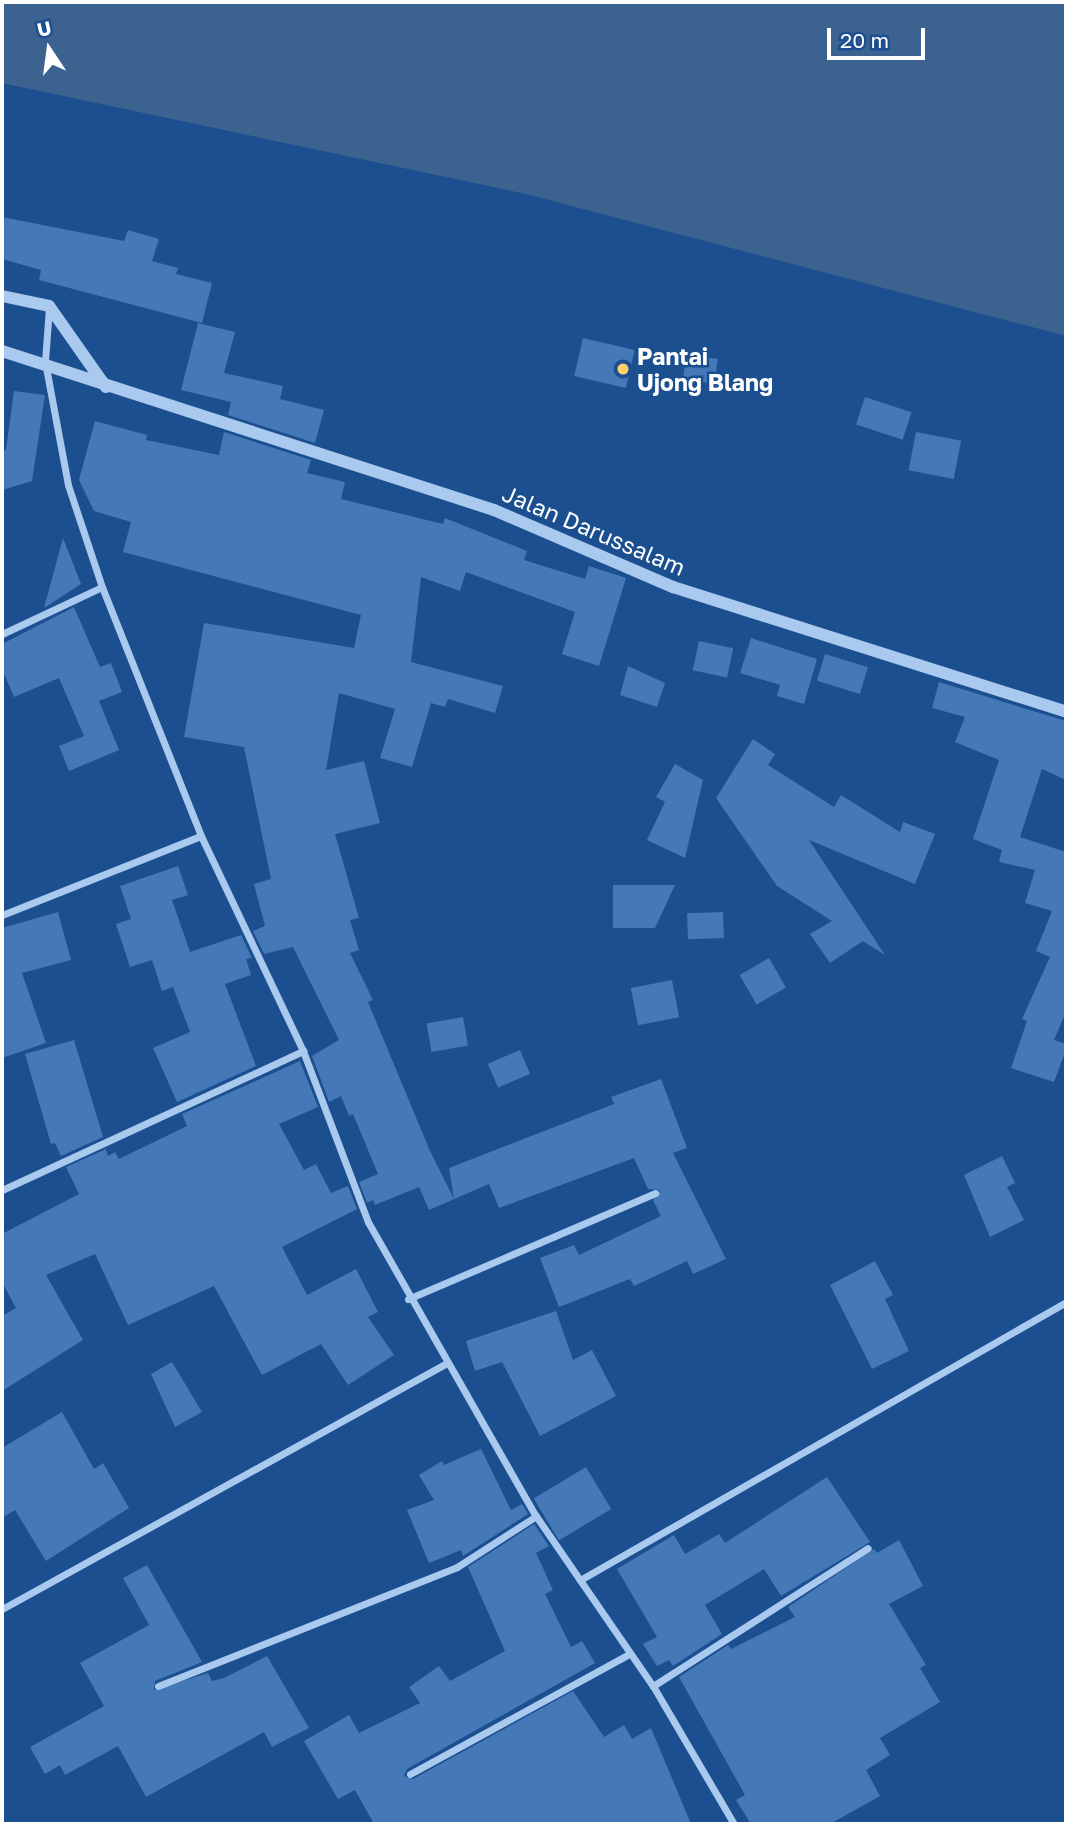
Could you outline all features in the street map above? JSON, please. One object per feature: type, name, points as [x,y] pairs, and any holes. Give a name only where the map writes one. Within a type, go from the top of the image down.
[{"type":"street","points":[[2,296],[49,306],[106,387]]},
{"type":"street","points":[[49,306],[45,362],[68,485],[102,587],[201,836],[303,1051],[368,1222],[445,1364],[536,1516],[627,1655],[653,1686],[734,1824]]},
{"type":"street","name":"Jalan Darussalam","points":[[2,351],[45,362],[106,387],[494,510],[673,587],[1066,712]]},
{"type":"street","points":[[2,634],[102,587]]},
{"type":"street","points":[[2,915],[201,836]]},
{"type":"street","points":[[2,1190],[303,1051]]},
{"type":"street","points":[[408,1299],[655,1193]]},
{"type":"street","points":[[580,1580],[1066,1302]]},
{"type":"street","points":[[2,1609],[445,1364]]},
{"type":"street","points":[[158,1686],[457,1567],[536,1516]]},
{"type":"street","points":[[653,1686],[868,1548]]},
{"type":"street","points":[[410,1774],[627,1655]]},
{"type":"water","points":[[2,2],[1066,2],[1066,336],[526,194],[2,83]]},
{"type":"building","points":[[2,217],[124,241],[128,230],[159,239],[152,261],[178,268],[176,274],[212,283],[202,323],[39,280],[41,270],[2,259]]},
{"type":"building","points":[[198,323],[235,332],[224,373],[283,386],[280,399],[324,410],[315,443],[228,415],[231,402],[181,390]]},
{"type":"building","points":[[583,338],[635,350],[626,388],[574,376]]},
{"type":"building","points":[[686,355],[718,359],[715,384],[683,380]]},
{"type":"building","points":[[14,391],[45,395],[32,481],[2,490],[2,451],[6,450]]},
{"type":"building","points":[[865,397],[912,412],[903,440],[856,425]]},
{"type":"building","points":[[95,421],[147,435],[146,440],[219,455],[224,432],[311,460],[307,473],[345,482],[341,499],[443,524],[445,518],[527,551],[524,560],[585,579],[589,566],[626,578],[599,666],[562,654],[575,612],[466,572],[460,591],[421,577],[411,662],[503,686],[495,713],[448,699],[445,707],[431,703],[412,767],[380,758],[395,709],[339,693],[326,770],[364,761],[380,823],[335,834],[359,918],[350,920],[359,950],[350,953],[373,1000],[368,1002],[430,1151],[454,1199],[449,1168],[614,1104],[611,1097],[661,1079],[687,1148],[673,1153],[726,1259],[693,1274],[687,1261],[634,1286],[630,1279],[559,1307],[540,1258],[574,1245],[579,1255],[661,1216],[653,1200],[660,1190],[648,1189],[634,1158],[499,1208],[489,1184],[429,1210],[419,1187],[375,1205],[373,1200],[367,1203],[359,1182],[378,1174],[353,1114],[349,1116],[341,1096],[329,1102],[312,1056],[339,1040],[293,947],[264,954],[253,931],[265,926],[254,884],[271,879],[244,747],[184,737],[204,623],[354,648],[361,615],[123,552],[131,522],[94,511],[79,480]]},
{"type":"building","points":[[916,432],[961,441],[954,479],[909,470]]},
{"type":"building","points":[[63,538],[81,584],[44,608],[54,571]]},
{"type":"building","points":[[74,607],[100,667],[111,663],[122,692],[99,701],[119,750],[69,771],[59,746],[84,736],[59,678],[14,697],[2,669],[2,644]]},
{"type":"building","points":[[751,638],[817,659],[804,704],[777,696],[780,685],[740,673]]},
{"type":"building","points":[[699,641],[733,648],[727,678],[693,670]]},
{"type":"building","points":[[825,654],[868,667],[860,694],[817,681]]},
{"type":"building","points":[[628,666],[665,683],[657,707],[620,695]]},
{"type":"building","points":[[939,682],[1066,721],[1066,780],[1042,769],[1020,837],[1066,852],[1066,1012],[1054,1040],[1066,1044],[1066,1050],[1054,1082],[1011,1068],[1027,1021],[1022,1019],[1050,957],[1036,951],[1052,911],[1025,903],[1035,870],[999,862],[1002,850],[973,839],[999,760],[955,742],[965,717],[932,708]]},
{"type":"building","points":[[753,739],[775,754],[768,765],[834,807],[841,795],[900,832],[903,822],[935,834],[915,884],[809,840],[885,955],[863,941],[830,963],[810,934],[832,921],[777,886],[716,798]]},
{"type":"building","points":[[675,764],[703,780],[685,858],[647,840],[665,802],[656,797]]},
{"type":"building","points":[[178,866],[188,895],[172,900],[190,952],[241,935],[252,958],[246,959],[251,975],[225,984],[256,1066],[177,1102],[153,1048],[190,1032],[173,987],[162,991],[152,960],[130,967],[116,924],[131,919],[120,886]]},
{"type":"building","points":[[613,885],[675,885],[655,928],[613,928]]},
{"type":"building","points":[[58,912],[71,960],[22,973],[46,1043],[2,1058],[2,928]]},
{"type":"building","points":[[723,912],[724,938],[688,939],[687,913]]},
{"type":"building","points":[[769,958],[786,987],[757,1004],[740,975]]},
{"type":"building","points":[[672,980],[679,1017],[638,1025],[631,988]]},
{"type":"building","points":[[463,1017],[468,1046],[432,1052],[427,1023]]},
{"type":"building","points":[[74,1040],[103,1137],[61,1156],[55,1143],[51,1144],[25,1054]]},
{"type":"building","points":[[520,1050],[530,1074],[498,1088],[488,1064]]},
{"type":"building","points":[[300,1061],[318,1107],[279,1124],[304,1170],[316,1164],[331,1193],[348,1186],[357,1209],[282,1247],[307,1295],[356,1269],[378,1312],[368,1317],[394,1355],[348,1385],[321,1344],[262,1375],[214,1286],[128,1325],[95,1254],[46,1275],[83,1340],[2,1391],[2,1316],[16,1308],[2,1282],[2,1234],[79,1194],[66,1167],[106,1149],[108,1156],[115,1152],[119,1159],[187,1126],[182,1114]]},
{"type":"building","points":[[1002,1156],[1015,1183],[1007,1187],[1024,1220],[990,1237],[964,1175]]},
{"type":"building","points":[[875,1261],[893,1295],[885,1299],[909,1351],[872,1369],[830,1285]]},
{"type":"building","points":[[556,1311],[573,1360],[592,1350],[616,1396],[540,1436],[502,1362],[475,1371],[466,1341]]},
{"type":"building","points":[[172,1362],[202,1412],[175,1427],[151,1374]]},
{"type":"building","points":[[62,1412],[94,1469],[103,1463],[129,1508],[46,1561],[15,1510],[2,1518],[2,1448]]},
{"type":"building","points":[[481,1449],[511,1510],[522,1504],[528,1514],[463,1556],[461,1550],[429,1563],[407,1510],[434,1500],[419,1475],[442,1461],[444,1465]]},
{"type":"building","points":[[586,1467],[611,1509],[559,1540],[534,1498]]},
{"type":"building","points":[[827,1477],[870,1542],[781,1596],[764,1569],[705,1605],[722,1634],[673,1666],[669,1660],[657,1666],[643,1644],[657,1637],[617,1569],[674,1535],[685,1554],[719,1534],[725,1543]]},
{"type":"building","points":[[534,1524],[549,1546],[536,1553],[553,1590],[545,1594],[571,1647],[582,1641],[595,1663],[407,1769],[404,1776],[413,1779],[573,1691],[604,1737],[624,1725],[632,1739],[651,1728],[691,1824],[374,1824],[355,1790],[338,1799],[304,1741],[349,1715],[359,1733],[420,1703],[409,1687],[439,1666],[450,1681],[505,1651],[468,1567]]},
{"type":"building","points":[[899,1540],[923,1586],[889,1604],[926,1665],[920,1668],[940,1702],[880,1738],[890,1755],[866,1770],[880,1796],[830,1824],[751,1824],[736,1800],[745,1795],[679,1677],[728,1645],[731,1649],[795,1617],[788,1607],[874,1549],[877,1553]]},
{"type":"building","points":[[147,1565],[202,1662],[155,1681],[154,1690],[208,1673],[212,1681],[224,1678],[267,1656],[309,1728],[272,1747],[264,1732],[146,1797],[118,1746],[65,1775],[60,1765],[45,1774],[30,1747],[104,1706],[80,1663],[149,1625],[123,1578]]},
{"type":"place","name":"Pantai Ujong Blang","points":[[623,369]]}]
